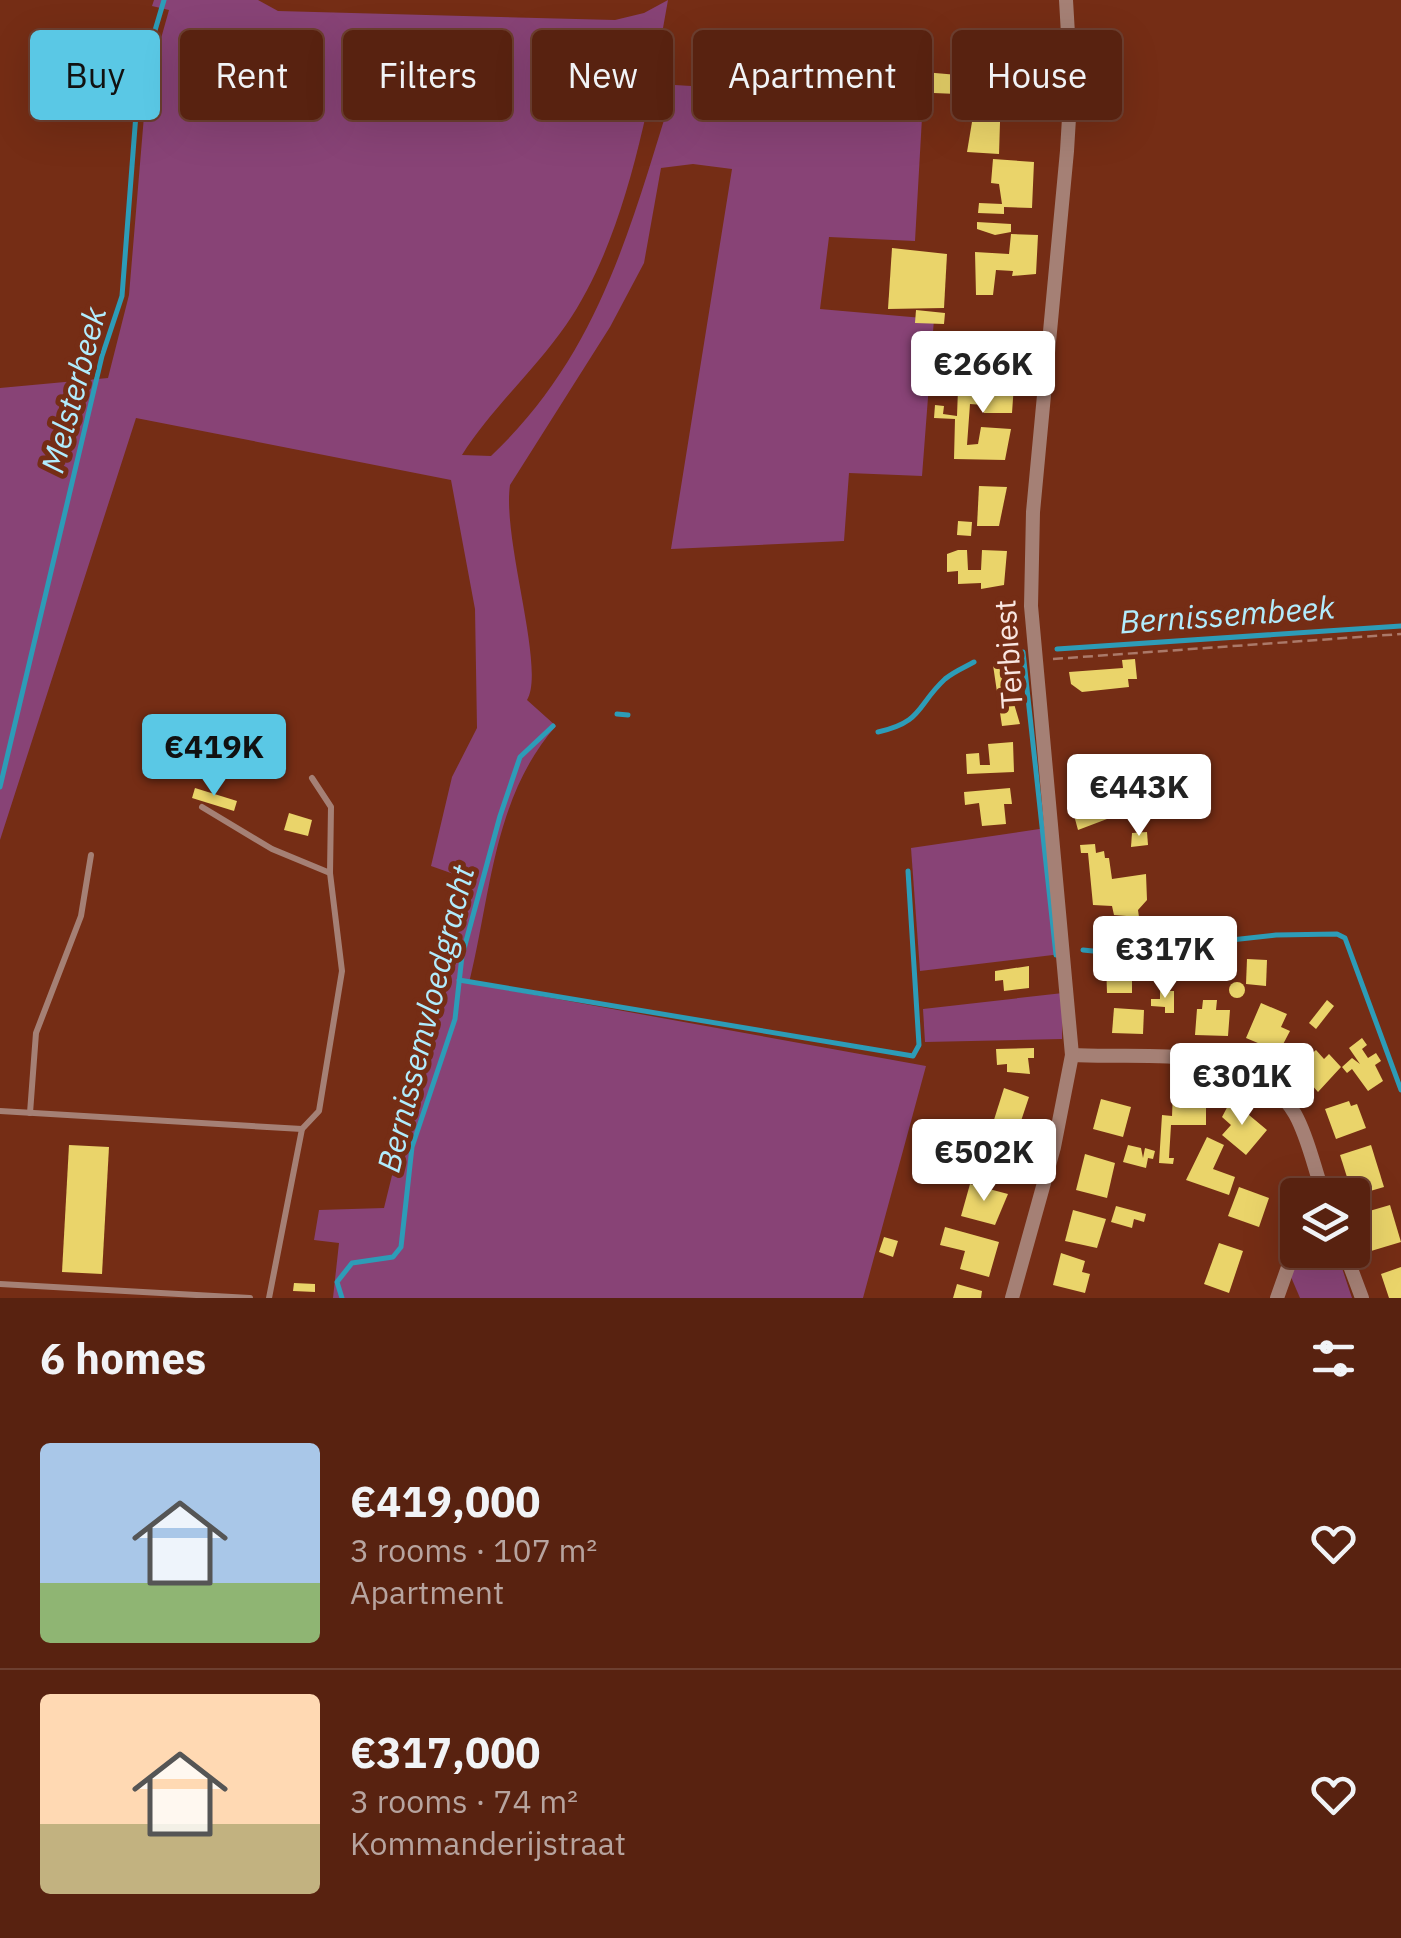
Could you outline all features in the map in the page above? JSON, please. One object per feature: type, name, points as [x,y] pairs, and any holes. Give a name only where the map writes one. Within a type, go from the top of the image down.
[{"type":"street","name":"Terbiest","points":[[1012,1298],[1054,1147],[1072,1055],[1034,661],[1033,512],[1071,85],[1066,0]]},
{"type":"street","points":[[1072,1055],[1231,1064],[1278,1092],[1295,1114],[1314,1178]]},
{"type":"street","points":[[1276,1298],[1287,1268]]},
{"type":"street","points":[[1351,1268],[1362,1298]]},
{"type":"lane","points":[[269,1298],[302,1129],[319,1111],[342,970],[330,873],[332,807],[312,778]]},
{"type":"lane","points":[[202,808],[272,849],[330,873]]},
{"type":"lane","points":[[30,1113],[36,1033],[80,916],[91,856]]},
{"type":"lane","points":[[0,1112],[302,1129]]},
{"type":"lane","points":[[0,1284],[250,1298]]},
{"type":"path","points":[[1034,661],[1401,634]]},
{"type":"shaded area","points":[[154,0],[258,0],[278,11],[615,20],[644,13],[668,0],[663,30],[532,30],[532,120],[645,120],[620,211],[587,291],[541,358],[462,455],[491,456],[529,416],[586,330],[626,236],[664,120],[673,120],[675,85],[693,86],[693,120],[922,120],[915,241],[829,237],[820,309],[934,319],[922,476],[849,473],[844,541],[671,549],[732,169],[693,164],[661,168],[644,263],[610,327],[510,485],[512,537],[531,661],[527,700],[556,726],[535,754],[507,815],[469,983],[926,1066],[863,1298],[333,1298],[339,1243],[314,1240],[319,1210],[384,1208],[465,878],[431,866],[452,777],[477,728],[475,609],[451,480],[136,418],[0,840],[0,388],[108,378],[129,295],[144,120],[160,120],[160,42],[169,10],[152,6]]},
{"type":"shaded area","points":[[1046,828],[1061,954],[920,971],[911,848]]},
{"type":"shaded area","points":[[1063,993],[1062,1039],[925,1042],[923,1009]]},
{"type":"shaded area","points":[[1294,1268],[1342,1268],[1352,1298],[1300,1298],[1291,1277]]},
{"type":"building","points":[[932,73],[952,74],[952,94],[932,93]]},
{"type":"building","points":[[972,122],[1000,122],[999,154],[967,152]]},
{"type":"building","points":[[993,159],[1034,162],[1032,208],[1004,207],[1004,214],[978,213],[979,203],[1002,204],[999,184],[991,183]]},
{"type":"building","points":[[977,222],[1011,224],[1011,232],[995,235],[977,229]]},
{"type":"building","points":[[1011,234],[1038,235],[1036,274],[1012,276],[1013,271],[996,270],[993,295],[976,295],[975,252],[1009,254]]},
{"type":"building","points":[[892,248],[947,254],[944,308],[888,309]]},
{"type":"building","points":[[916,310],[945,313],[944,324],[915,323]]},
{"type":"building","points":[[938,349],[973,351],[972,371],[937,369]]},
{"type":"building","points":[[1015,370],[1012,413],[984,413],[984,405],[970,404],[967,445],[978,444],[981,427],[1011,429],[1005,460],[954,459],[955,419],[934,418],[935,405],[944,406],[943,414],[957,416],[958,389],[979,390],[980,371]]},
{"type":"building","points":[[979,486],[1007,487],[999,526],[977,526]]},
{"type":"building","points":[[958,521],[972,522],[971,536],[957,535]]},
{"type":"building","points":[[967,550],[968,570],[981,570],[982,550],[1007,551],[1004,585],[981,589],[981,583],[958,584],[958,571],[947,572],[947,554]]},
{"type":"building","points":[[1135,659],[1137,679],[1128,679],[1129,687],[1082,692],[1071,684],[1069,672],[1123,668],[1122,660]]},
{"type":"building","points":[[1012,662],[1016,696],[1012,697],[1020,724],[1002,726],[993,665]]},
{"type":"building","points":[[1013,742],[1014,772],[967,774],[966,754],[979,753],[980,765],[990,765],[988,744]]},
{"type":"building","points":[[195,788],[237,801],[234,811],[192,798]]},
{"type":"building","points":[[1010,788],[1012,804],[1004,804],[1006,824],[982,826],[979,803],[965,805],[964,792]]},
{"type":"building","points":[[1119,802],[1120,808],[1105,811],[1107,819],[1078,830],[1072,808]]},
{"type":"building","points":[[289,813],[312,820],[308,836],[284,830]]},
{"type":"building","points":[[1147,832],[1148,845],[1131,847],[1132,833]]},
{"type":"building","points":[[1095,844],[1096,853],[1104,851],[1105,858],[1109,858],[1112,879],[1146,874],[1147,900],[1138,910],[1139,917],[1114,915],[1112,906],[1093,905],[1088,853],[1081,853],[1080,845]]},
{"type":"building","points":[[1247,959],[1267,960],[1266,986],[1246,984]]},
{"type":"building","points":[[1106,962],[1138,962],[1139,975],[1132,975],[1132,993],[1107,993]]},
{"type":"building","points":[[1029,966],[1029,988],[1004,991],[1003,980],[995,981],[995,971]]},
{"type":"building","points":[[1237,982],[1245,990],[1237,998],[1229,990]]},
{"type":"building","points":[[1160,991],[1174,991],[1174,1013],[1165,1013],[1165,1007],[1151,1006],[1151,999],[1160,999]]},
{"type":"building","points":[[1203,1000],[1217,1000],[1216,1010],[1230,1010],[1228,1036],[1195,1035],[1197,1009],[1202,1009]]},
{"type":"building","points":[[1327,1000],[1334,1006],[1316,1029],[1309,1023]]},
{"type":"building","points":[[1261,1003],[1287,1014],[1281,1027],[1290,1031],[1279,1052],[1246,1038]]},
{"type":"building","points":[[1114,1008],[1144,1010],[1143,1034],[1112,1033]]},
{"type":"building","points":[[1362,1038],[1367,1045],[1362,1049],[1368,1058],[1376,1053],[1381,1061],[1375,1065],[1383,1081],[1368,1091],[1352,1069],[1347,1073],[1342,1067],[1352,1058],[1360,1064],[1349,1048]]},
{"type":"building","points":[[1034,1048],[1034,1058],[1028,1058],[1030,1074],[1007,1072],[1007,1064],[997,1065],[996,1049]]},
{"type":"building","points":[[1316,1050],[1324,1059],[1329,1054],[1341,1067],[1318,1092],[1296,1067]]},
{"type":"building","points":[[1004,1088],[1029,1097],[1018,1130],[993,1123]]},
{"type":"building","points":[[1173,1092],[1206,1094],[1206,1125],[1171,1125],[1169,1158],[1174,1158],[1173,1164],[1159,1163],[1162,1115],[1172,1116]]},
{"type":"building","points":[[1101,1099],[1131,1107],[1123,1137],[1093,1129]]},
{"type":"building","points":[[1231,1100],[1267,1130],[1246,1155],[1222,1135],[1231,1125],[1222,1117]]},
{"type":"building","points":[[1349,1101],[1351,1106],[1357,1104],[1366,1128],[1336,1139],[1325,1109]]},
{"type":"building","points":[[981,1136],[1016,1145],[1008,1177],[971,1167]]},
{"type":"building","points":[[1207,1137],[1224,1145],[1213,1169],[1235,1177],[1229,1195],[1186,1180]]},
{"type":"building","points":[[69,1145],[109,1147],[102,1274],[62,1272]]},
{"type":"building","points":[[1128,1145],[1141,1148],[1143,1158],[1145,1148],[1155,1151],[1146,1168],[1123,1162]]},
{"type":"building","points":[[1371,1145],[1384,1187],[1370,1191],[1370,1178],[1347,1178],[1340,1155]]},
{"type":"building","points":[[1085,1154],[1115,1163],[1107,1198],[1076,1190]]},
{"type":"building","points":[[970,1184],[1008,1194],[995,1225],[961,1216]]},
{"type":"building","points":[[1239,1187],[1269,1198],[1259,1227],[1228,1216]]},
{"type":"building","points":[[1390,1205],[1401,1242],[1371,1251],[1370,1211]]},
{"type":"building","points":[[1116,1206],[1146,1214],[1144,1222],[1134,1219],[1132,1228],[1111,1222]]},
{"type":"building","points":[[1073,1210],[1106,1219],[1097,1248],[1065,1241]]},
{"type":"building","points":[[945,1227],[999,1242],[989,1277],[960,1269],[965,1251],[940,1245]]},
{"type":"building","points":[[884,1237],[898,1241],[893,1257],[879,1252]]},
{"type":"building","points":[[1219,1243],[1243,1251],[1229,1293],[1204,1284]]},
{"type":"building","points":[[1061,1253],[1085,1261],[1082,1272],[1090,1274],[1085,1293],[1053,1285]]},
{"type":"building","points":[[1401,1267],[1401,1298],[1389,1298],[1381,1274]]},
{"type":"building","points":[[294,1283],[315,1284],[315,1292],[293,1291]]},
{"type":"building","points":[[957,1284],[982,1291],[981,1298],[953,1298]]},
{"type":"waterway","name":"Melsterbeek","points":[[0,787],[102,356],[122,296],[138,88],[164,0]]},
{"type":"waterway","name":"Bernissembeek","points":[[1057,649],[1401,626]]},
{"type":"waterway","points":[[1023,652],[1056,955]]},
{"type":"waterway","name":"Bernissemvloedgracht","points":[[878,732],[911,718],[945,679],[974,662]]},
{"type":"waterway","name":"Bernissemvloedgracht","points":[[617,714],[628,715]]},
{"type":"waterway","name":"Bernissemvloedgracht","points":[[342,1298],[337,1282],[352,1263],[393,1257],[401,1247],[412,1147],[455,1019],[462,956],[500,816],[520,757],[553,726]]},
{"type":"waterway","points":[[459,980],[913,1056],[919,1045],[908,871]]},
{"type":"waterway","points":[[1083,950],[1113,953],[1276,935],[1337,934],[1345,938],[1401,1090]]}]
